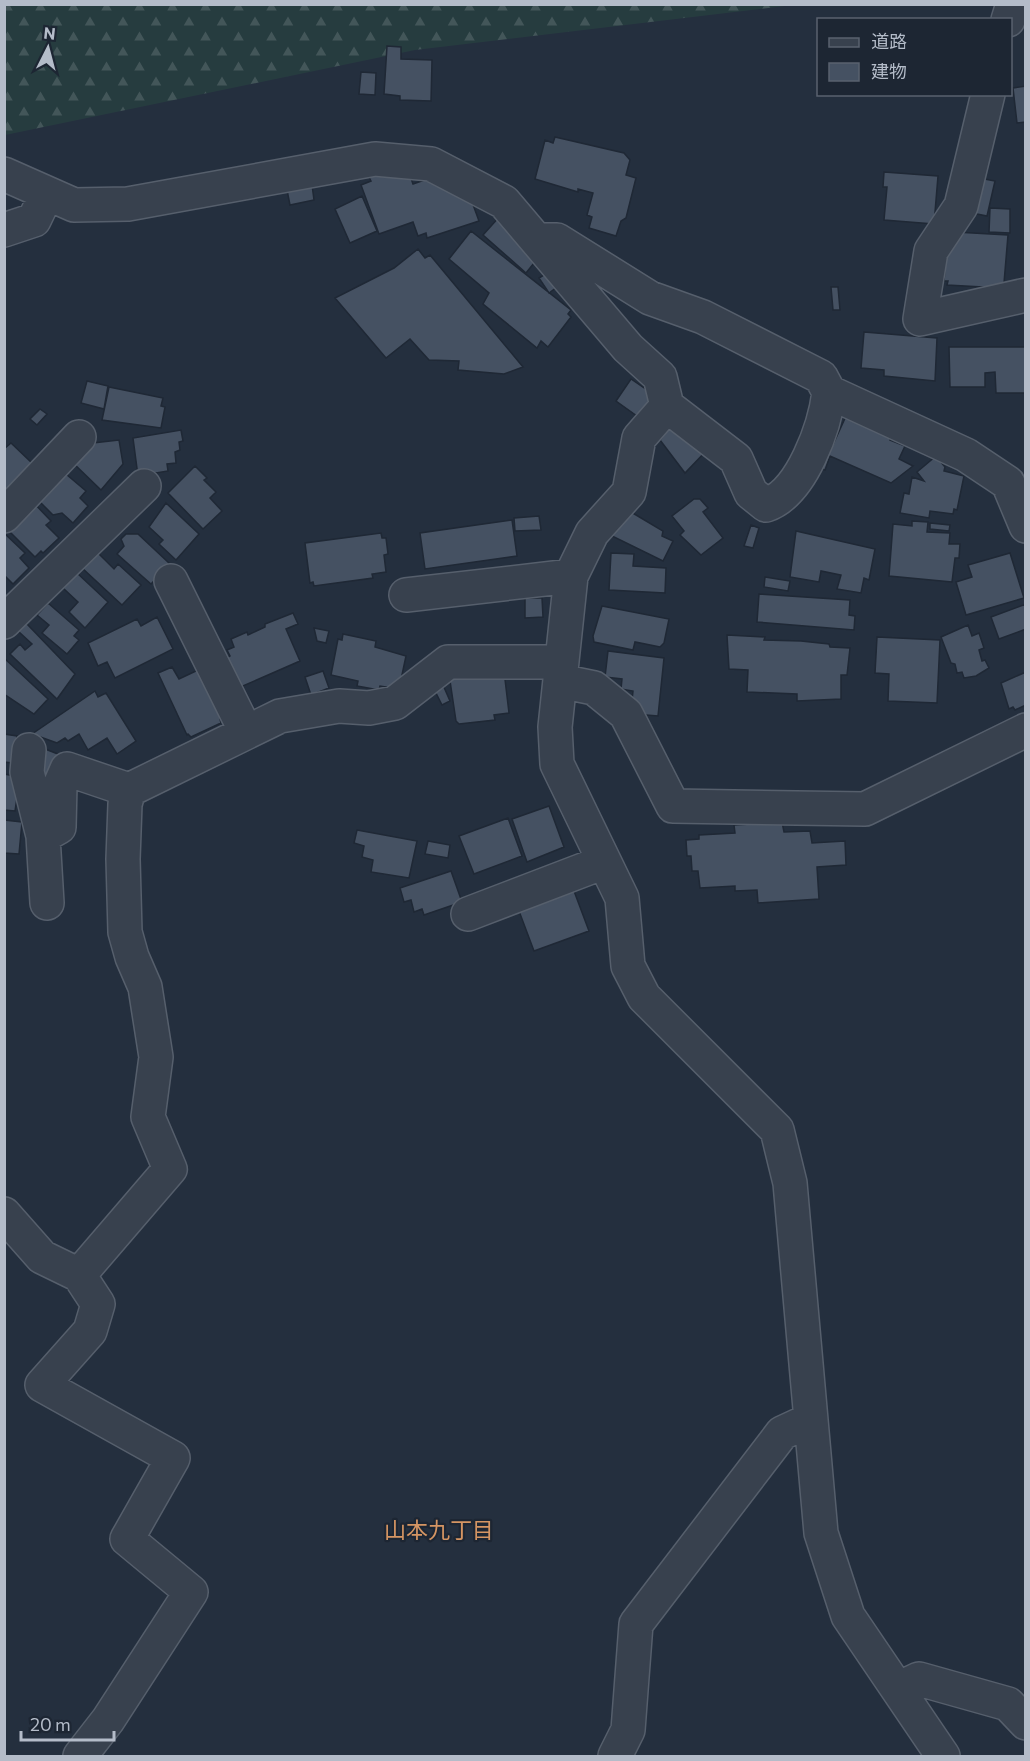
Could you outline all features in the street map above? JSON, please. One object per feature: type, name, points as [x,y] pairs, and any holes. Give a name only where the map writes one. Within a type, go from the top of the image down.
[{"type":"street","points":[[988,96],[961,206],[932,251],[920,319],[1026,295]]},
{"type":"street","points":[[4,174],[74,205],[128,204],[375,159],[431,164],[504,202],[628,348],[660,377],[668,406],[736,459],[751,493],[766,505],[776,502],[787,492],[799,476],[827,409],[829,392],[821,377],[703,317],[650,298],[556,240],[538,240]]},
{"type":"street","points":[[4,230],[34,220],[47,193]]},
{"type":"street","points":[[829,392],[966,455],[1008,483],[1026,526]]},
{"type":"street","points":[[668,406],[639,438],[629,492],[592,533],[571,576],[555,727],[558,764],[622,898],[628,966],[644,997],[777,1130],[790,1183],[821,1533],[848,1616],[943,1756]]},
{"type":"street","points":[[4,516],[79,437]]},
{"type":"street","points":[[4,622],[144,486]]},
{"type":"street","points":[[406,595],[571,576]]},
{"type":"street","points":[[171,582],[246,732]]},
{"type":"street","points":[[47,903],[61,831],[60,785],[67,769],[129,790],[166,774],[280,716],[339,706],[369,708],[394,703],[448,662],[561,671],[594,688],[626,714],[673,806],[865,809],[1026,730]]},
{"type":"street","points":[[29,750],[27,772],[61,831]]},
{"type":"street","points":[[79,1275],[170,1169],[148,1117],[156,1057],[145,987],[132,957],[125,932],[123,859],[125,804],[129,790]]},
{"type":"street","points":[[468,914],[604,862]]},
{"type":"street","points":[[4,1214],[42,1257],[79,1275],[98,1304],[90,1331],[42,1385],[173,1458],[127,1539],[191,1592],[108,1720],[80,1756]]},
{"type":"street","points":[[615,1756],[628,1730],[636,1623],[782,1433],[810,1420]]},
{"type":"street","points":[[897,1689],[919,1679],[1008,1704],[1024,1717]]},
{"type":"green space","points":[[5,5],[793,5],[415,50],[5,135]]},
{"type":"building","points":[[387,46],[401,47],[401,59],[432,60],[431,101],[400,100],[400,96],[384,94]]},
{"type":"building","points":[[361,72],[376,73],[375,95],[359,94]]},
{"type":"building","points":[[1026,86],[1026,122],[1017,123],[1013,88]]},
{"type":"building","points":[[555,137],[624,153],[630,160],[626,175],[636,178],[626,218],[621,221],[616,236],[589,228],[592,217],[587,215],[593,193],[578,189],[578,192],[535,179],[545,140],[553,143]]},
{"type":"building","points":[[407,167],[413,184],[436,176],[468,191],[479,221],[427,238],[426,233],[418,236],[413,222],[379,234],[361,185],[371,181],[368,175]]},
{"type":"building","points":[[884,172],[938,176],[934,224],[884,220],[887,187],[883,187]]},
{"type":"building","points":[[974,177],[995,181],[987,216],[967,212]]},
{"type":"building","points":[[312,185],[314,200],[290,205],[287,190]]},
{"type":"building","points":[[362,196],[377,231],[350,243],[335,209]]},
{"type":"building","points":[[990,208],[1010,209],[1010,233],[989,232]]},
{"type":"building","points":[[500,216],[538,258],[526,273],[483,235]]},
{"type":"building","points":[[471,231],[571,310],[568,314],[571,317],[548,347],[541,341],[537,348],[483,304],[489,293],[449,259]]},
{"type":"building","points":[[955,232],[1008,235],[1004,283],[1001,288],[947,285],[948,281],[944,281],[947,242]]},
{"type":"building","points":[[418,249],[425,258],[430,255],[523,367],[504,374],[458,370],[459,361],[429,360],[410,339],[386,358],[335,298],[394,268]]},
{"type":"building","points":[[540,269],[557,287],[549,293],[539,278],[544,275]]},
{"type":"building","points":[[831,287],[838,287],[840,310],[833,310]]},
{"type":"building","points":[[864,332],[937,338],[935,381],[884,376],[884,370],[861,368]]},
{"type":"building","points":[[949,347],[1026,347],[1026,393],[996,393],[995,372],[985,373],[985,387],[950,387]]},
{"type":"building","points":[[631,379],[650,392],[651,403],[637,416],[616,401]]},
{"type":"building","points":[[87,381],[108,386],[104,409],[81,403]]},
{"type":"building","points":[[109,387],[163,398],[161,406],[165,407],[161,428],[102,420]]},
{"type":"building","points":[[40,409],[47,414],[37,425],[30,419]]},
{"type":"building","points":[[847,414],[892,435],[890,440],[905,446],[899,459],[913,466],[891,483],[830,456],[825,470],[810,465],[817,446],[830,451]]},
{"type":"building","points":[[673,423],[707,450],[685,473],[660,440]]},
{"type":"building","points":[[181,430],[183,441],[179,442],[180,450],[175,452],[176,463],[167,464],[168,471],[138,476],[133,438]]},
{"type":"building","points":[[119,440],[123,464],[101,490],[69,459],[84,444]]},
{"type":"building","points":[[11,443],[34,465],[4,496],[4,449]]},
{"type":"building","points":[[936,456],[945,467],[944,471],[964,476],[957,510],[954,509],[953,514],[930,511],[929,518],[900,513],[904,493],[909,494],[912,477],[924,481],[917,472]]},
{"type":"building","points":[[195,466],[216,492],[210,498],[222,511],[203,529],[168,493]]},
{"type":"building","points":[[60,469],[86,491],[80,498],[88,506],[73,523],[62,513],[53,515],[34,496]]},
{"type":"building","points":[[694,499],[700,499],[708,508],[703,512],[723,538],[701,555],[680,535],[684,531],[672,516]]},
{"type":"building","points":[[31,500],[51,521],[46,525],[59,538],[43,553],[41,551],[35,557],[5,527]]},
{"type":"building","points":[[166,503],[199,534],[176,560],[159,544],[163,540],[149,527]]},
{"type":"building","points":[[626,509],[663,531],[662,536],[673,541],[663,561],[612,536]]},
{"type":"building","points":[[539,516],[541,530],[515,531],[514,518]]},
{"type":"building","points":[[512,520],[517,556],[425,569],[420,533]]},
{"type":"building","points":[[912,521],[928,522],[927,532],[950,533],[949,544],[960,544],[959,558],[955,558],[952,582],[889,576],[893,524],[912,526]]},
{"type":"building","points":[[930,523],[950,525],[949,531],[930,529]]},
{"type":"building","points":[[751,525],[759,528],[753,548],[744,546]]},
{"type":"building","points":[[796,531],[875,549],[869,580],[864,578],[861,593],[837,589],[841,575],[821,571],[819,582],[790,577]]},
{"type":"building","points":[[4,533],[25,553],[20,558],[29,568],[13,584],[4,575]]},
{"type":"building","points":[[381,533],[382,538],[386,538],[388,554],[384,555],[386,572],[372,574],[373,578],[314,586],[313,582],[310,583],[305,543]]},
{"type":"building","points":[[126,534],[138,534],[170,564],[151,584],[117,554],[124,546],[121,539]]},
{"type":"building","points":[[96,551],[114,569],[118,564],[141,585],[122,605],[81,567]]},
{"type":"building","points":[[611,553],[634,554],[633,566],[666,568],[665,593],[609,590]]},
{"type":"building","points":[[1010,553],[1024,598],[966,615],[956,582],[972,577],[968,565]]},
{"type":"building","points":[[77,573],[108,602],[85,628],[69,612],[78,602],[63,588]]},
{"type":"building","points":[[765,577],[790,581],[788,591],[764,587]]},
{"type":"building","points":[[759,594],[850,600],[849,615],[855,616],[854,630],[757,622]]},
{"type":"building","points":[[525,598],[542,598],[543,617],[525,618]]},
{"type":"building","points":[[48,603],[79,630],[74,636],[79,640],[67,654],[42,633],[49,625],[37,615]]},
{"type":"building","points":[[1026,604],[1026,629],[999,639],[991,617]]},
{"type":"building","points":[[602,606],[669,619],[664,643],[660,647],[635,642],[633,650],[594,642],[593,636]]},
{"type":"building","points":[[293,613],[298,624],[286,629],[300,661],[236,689],[223,660],[230,656],[227,650],[234,647],[231,639],[247,632],[248,635],[265,627],[265,624]]},
{"type":"building","points":[[157,617],[173,649],[115,678],[107,662],[98,666],[88,643],[137,619],[141,626]]},
{"type":"building","points":[[26,623],[75,674],[57,699],[10,654],[20,644],[25,650],[32,644],[18,631]]},
{"type":"building","points":[[968,625],[972,636],[979,633],[984,648],[979,650],[982,661],[985,660],[989,668],[976,676],[964,678],[962,672],[957,673],[955,664],[951,663],[941,637]]},
{"type":"building","points":[[314,628],[329,631],[326,643],[317,641]]},
{"type":"building","points":[[343,634],[376,641],[375,647],[406,656],[399,689],[380,686],[379,690],[357,686],[358,681],[331,675],[338,639],[342,640]]},
{"type":"building","points":[[727,635],[765,637],[764,640],[801,641],[829,644],[830,647],[850,648],[847,675],[841,675],[841,699],[797,701],[797,694],[747,692],[748,670],[729,669]]},
{"type":"building","points":[[877,637],[940,640],[937,703],[888,701],[889,674],[875,673]]},
{"type":"building","points":[[608,651],[664,658],[658,716],[634,714],[631,710],[633,691],[621,689],[622,679],[605,677]]},
{"type":"building","points":[[4,658],[48,699],[34,714],[4,694]]},
{"type":"building","points":[[172,667],[179,679],[198,670],[222,718],[221,723],[191,737],[187,735],[158,673]]},
{"type":"building","points":[[323,671],[329,688],[311,695],[305,677]]},
{"type":"building","points":[[504,671],[509,713],[494,715],[495,720],[459,724],[456,721],[449,674]]},
{"type":"building","points":[[1026,672],[1026,705],[1015,710],[1013,707],[1009,709],[1001,683]]},
{"type":"building","points":[[443,685],[450,701],[442,705],[434,689]]},
{"type":"building","points":[[95,691],[98,697],[106,693],[136,741],[117,754],[107,738],[88,750],[79,734],[68,741],[65,738],[57,743],[32,734]]},
{"type":"building","points":[[4,734],[17,736],[13,763],[4,762]]},
{"type":"building","points":[[40,747],[63,756],[54,778],[32,769]]},
{"type":"building","points":[[4,774],[20,777],[15,811],[4,810]]},
{"type":"building","points":[[549,806],[564,847],[527,862],[512,819]]},
{"type":"building","points":[[508,818],[522,856],[474,874],[459,836]]},
{"type":"building","points":[[4,820],[22,822],[19,854],[4,853]]},
{"type":"building","points":[[782,822],[784,832],[810,831],[812,843],[845,841],[846,865],[817,867],[819,899],[758,903],[757,890],[735,891],[735,886],[700,888],[698,871],[692,871],[691,856],[687,856],[686,840],[699,839],[699,835],[735,833],[734,825]]},
{"type":"building","points":[[357,830],[417,841],[409,878],[371,872],[373,860],[362,857],[364,846],[354,843]]},
{"type":"building","points":[[428,841],[450,845],[448,858],[425,854]]},
{"type":"building","points":[[451,871],[462,902],[424,915],[422,909],[414,912],[411,900],[404,902],[400,888]]},
{"type":"building","points":[[574,891],[589,931],[534,951],[519,911]]},
{"type":"district","name":"山本九丁目","points":[[439,1530]]}]
